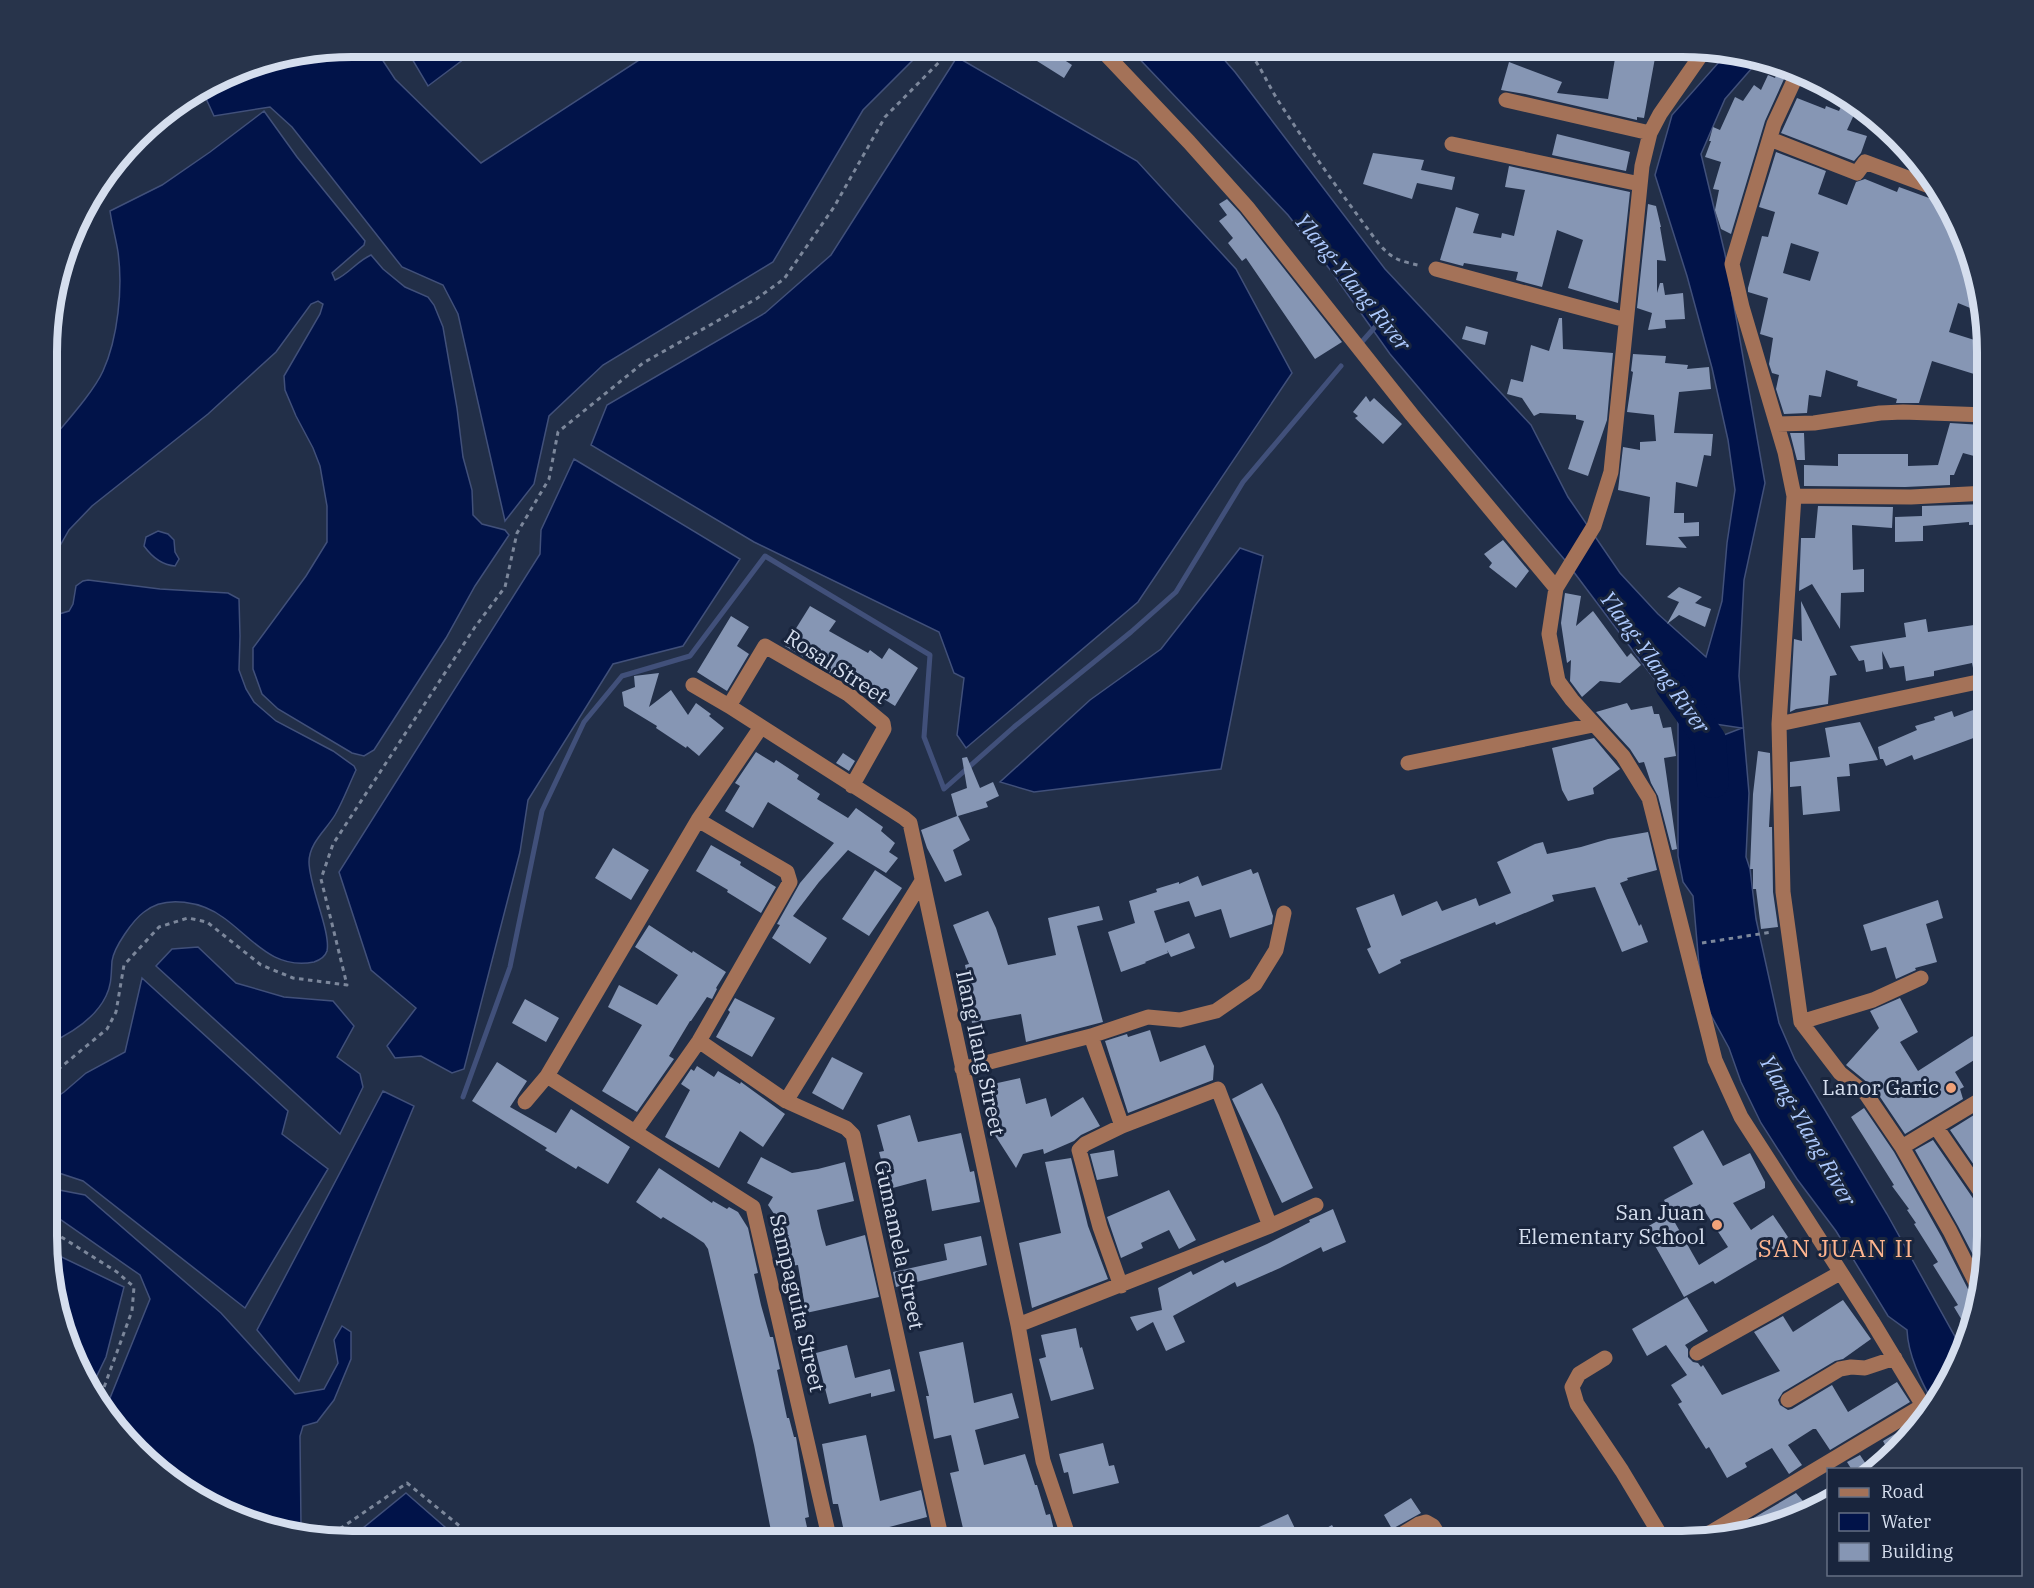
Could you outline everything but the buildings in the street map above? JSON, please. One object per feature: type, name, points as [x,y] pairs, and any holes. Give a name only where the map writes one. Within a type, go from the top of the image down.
[{"type":"street","points":[[1109,57],[1190,142],[1247,207],[1412,415],[1556,588]]},
{"type":"street","points":[[1699,58],[1660,114],[1650,133],[1642,166],[1611,472],[1594,526],[1556,588],[1549,634],[1558,681],[1593,725],[1623,756],[1649,798],[1715,1060],[1742,1117],[1924,1405]]},
{"type":"street","points":[[1795,79],[1774,124],[1732,264],[1742,307],[1785,452],[1794,496],[1779,724],[1783,892],[1801,1022],[1840,1073],[1866,1094],[1902,1147],[1950,1231],[1974,1278]]},
{"type":"street","points":[[1506,100],[1650,133]]},
{"type":"street","points":[[1770,139],[1857,173],[1864,162],[1924,184]]},
{"type":"street","points":[[1452,144],[1640,184]]},
{"type":"street","points":[[1436,269],[1626,320]]},
{"type":"street","points":[[1777,424],[1814,423],[1880,413],[1977,415]]},
{"type":"street","points":[[1794,496],[1911,497],[1977,494]]},
{"type":"street","name":"Rosal Street","points":[[729,706],[765,646],[848,694],[881,719],[884,729],[852,786]]},
{"type":"street","points":[[1779,724],[1977,683]]},
{"type":"street","name":"Ilang Ilang Street","points":[[693,685],[910,823],[1018,1325],[1043,1461],[1067,1531]]},
{"type":"street","points":[[1408,763],[1593,725]]},
{"type":"street","points":[[525,1102],[547,1076],[698,820],[761,727]]},
{"type":"street","points":[[635,1132],[699,1041],[790,882],[787,872],[698,820]]},
{"type":"street","points":[[786,1101],[922,881]]},
{"type":"street","points":[[962,1069],[1091,1036],[1148,1017],[1180,1020],[1216,1011],[1255,984],[1276,950],[1284,913]]},
{"type":"street","points":[[1801,1022],[1873,1000],[1922,978]]},
{"type":"street","points":[[1091,1036],[1122,1126]]},
{"type":"street","name":"Gumamela Street","points":[[699,1041],[786,1101],[846,1128],[853,1135],[940,1531]]},
{"type":"street","name":"Sampaguita Street","points":[[547,1076],[753,1207],[828,1531]]},
{"type":"street","points":[[1121,1286],[1100,1227],[1079,1150],[1084,1144],[1122,1126],[1218,1089],[1270,1226]]},
{"type":"street","points":[[1902,1147],[1977,1102]]},
{"type":"street","points":[[1936,1127],[1977,1186]]},
{"type":"street","points":[[1018,1325],[1121,1286],[1316,1205]]},
{"type":"street","points":[[1697,1353],[1840,1273]]},
{"type":"street","points":[[1605,1358],[1579,1374],[1572,1387],[1577,1404],[1622,1471],[1657,1531]]},
{"type":"street","points":[[1788,1400],[1840,1369],[1864,1368],[1895,1358]]},
{"type":"street","points":[[1718,1528],[1917,1414]]},
{"type":"street","points":[[1407,1531],[1426,1522],[1436,1531]]},
{"type":"path","points":[[57,1068],[107,1029],[116,1012],[124,965],[159,927],[188,918],[207,922],[261,965],[272,970],[293,978],[347,985],[321,879],[333,843],[475,627],[505,587],[517,533],[549,479],[558,432],[643,363],[756,299],[784,279],[834,207],[885,117],[944,57]]},
{"type":"path","points":[[1254,57],[1316,157],[1390,257],[1401,262],[1436,269]]},
{"type":"path","points":[[1696,944],[1760,933]]},
{"type":"path","points":[[57,1234],[117,1272],[134,1287],[132,1311],[102,1393]]},
{"type":"path","points":[[338,1530],[407,1483],[466,1531]]},
{"type":"water","points":[[381,57],[395,79],[481,163],[644,57],[916,57],[863,110],[773,262],[603,365],[549,416],[534,484],[505,521],[458,314],[443,285],[402,267],[292,127],[270,107],[214,116],[205,96],[239,79],[276,67],[313,60]]},
{"type":"water","points":[[411,57],[467,57],[428,86]]},
{"type":"water","points":[[957,57],[1137,161],[1236,269],[1292,373],[1138,602],[966,748],[957,735],[964,678],[954,673],[939,632],[754,542],[591,445],[607,405],[765,313],[831,255]]},
{"type":"water","points":[[1138,57],[1222,57],[1385,269],[1531,425],[1568,497],[1620,573],[1658,614],[1706,657],[1722,601],[1735,490],[1728,440],[1712,368],[1687,276],[1655,175],[1672,115],[1721,60],[1754,66],[1725,99],[1701,154],[1725,254],[1765,483],[1744,580],[1739,676],[1749,793],[1746,857],[1750,869],[1756,919],[1779,1023],[1795,1060],[1887,1214],[1958,1341],[1947,1367],[1930,1396],[1913,1358],[1907,1330],[1888,1316],[1836,1231],[1797,1179],[1761,1123],[1741,1082],[1729,1048],[1706,1006],[1699,965],[1693,896],[1683,882],[1678,856],[1678,716],[1658,684],[1564,559],[1390,354],[1288,215]],"holes":[[[1681,719],[1742,728],[1711,740]]]},
{"type":"water","points":[[264,111],[297,157],[365,241],[364,245],[332,273],[335,280],[371,255],[383,269],[405,287],[428,297],[443,327],[463,457],[472,490],[473,515],[482,524],[505,530],[509,535],[374,750],[364,756],[352,753],[278,709],[262,694],[253,669],[253,648],[306,576],[327,542],[327,506],[320,466],[285,390],[284,376],[320,314],[323,304],[318,301],[311,304],[276,352],[208,414],[92,506],[69,530],[57,551],[57,433],[99,379],[108,358],[116,328],[120,281],[117,247],[110,211],[162,185]]},
{"type":"water","points":[[574,459],[740,559],[683,646],[613,664],[528,800],[520,852],[464,1069],[452,1073],[421,1056],[395,1058],[387,1046],[416,1008],[371,970],[339,872],[540,554],[541,530]]},
{"type":"water","points":[[158,531],[168,534],[174,540],[175,552],[179,559],[175,566],[157,560],[144,546],[146,537]]},
{"type":"water","points":[[1240,548],[1263,556],[1221,769],[1034,792],[1000,782],[1090,700],[1161,649]]},
{"type":"water","points":[[83,581],[228,593],[239,599],[239,670],[254,702],[276,721],[333,751],[354,766],[356,770],[338,810],[315,843],[310,855],[312,883],[326,932],[327,951],[324,957],[314,962],[287,961],[264,951],[224,918],[206,908],[184,902],[153,906],[140,916],[120,941],[113,955],[108,992],[101,1004],[89,1019],[57,1040],[57,615],[69,611],[73,604],[76,586]]},
{"type":"water","points":[[198,947],[236,983],[284,997],[333,1001],[354,1026],[337,1057],[360,1074],[363,1087],[340,1134],[156,966],[172,949]]},
{"type":"water","points":[[142,978],[288,1111],[282,1134],[328,1169],[245,1308],[83,1181],[57,1170],[57,1097],[86,1073],[125,1052]]},
{"type":"water","points":[[383,1091],[414,1106],[299,1381],[257,1330]]},
{"type":"water","points":[[57,1190],[85,1195],[221,1313],[295,1394],[324,1389],[338,1363],[334,1340],[342,1326],[351,1332],[351,1359],[334,1400],[317,1422],[303,1426],[300,1436],[301,1526],[239,1509],[204,1492],[172,1470],[143,1445],[108,1402],[150,1299],[140,1275],[57,1217]]},
{"type":"water","points":[[58,1255],[124,1287],[106,1357],[94,1381],[79,1349],[67,1312]]},
{"type":"water","points":[[406,1493],[450,1531],[359,1531]]},
{"type":"waterway","points":[[1360,344],[1375,327]]},
{"type":"waterway","points":[[463,1097],[510,967],[542,811],[584,722],[622,676],[690,656],[765,556],[930,655],[924,737],[944,789],[1014,727],[1131,632],[1176,592],[1243,482],[1341,366]]},
{"type":"waterway","name":"Ylang-Ylang River","points":[[1671,685],[1710,740],[1713,782]]},
{"type":"place","name":"Lanor Garic","points":[[1951,1088]]},
{"type":"place","name":"San Juan Elementary School","points":[[1717,1225]]},
{"type":"district","name":"SAN JUAN II","points":[[1836,1249]]}]
